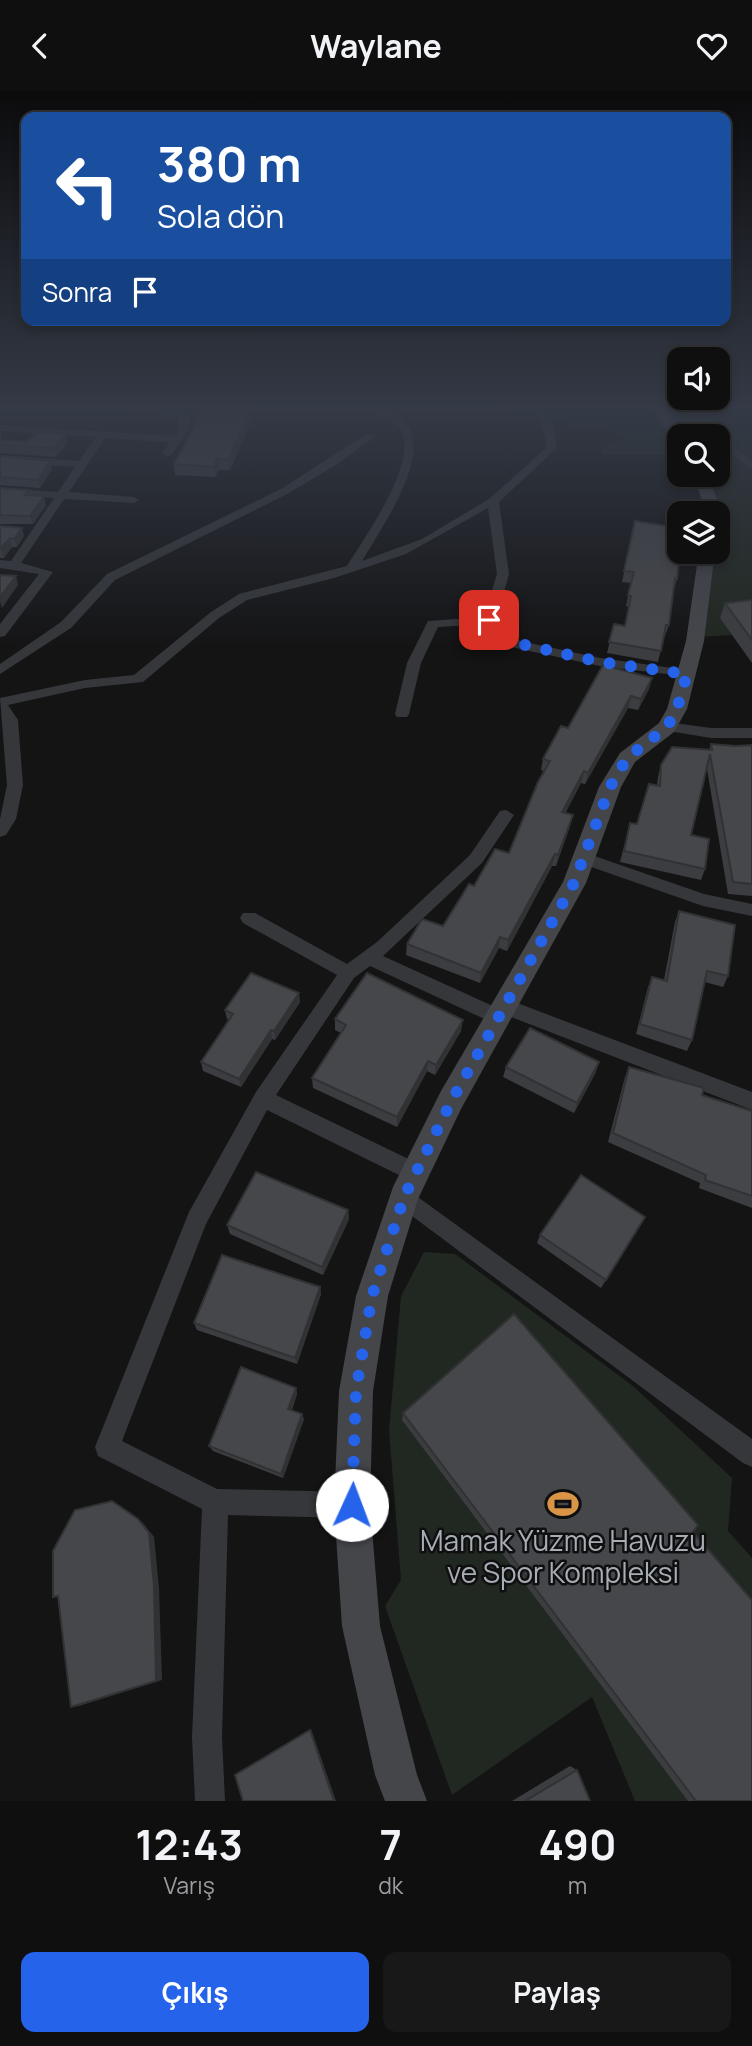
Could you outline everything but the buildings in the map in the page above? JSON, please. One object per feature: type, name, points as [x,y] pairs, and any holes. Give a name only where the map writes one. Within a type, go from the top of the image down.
[{"type":"main road","points":[[406,1801],[396,1775],[361,1626],[352,1505],[356,1391],[372,1296],[410,1185],[452,1100],[574,883],[610,787],[627,758],[667,727],[677,709],[695,641],[705,564]]},
{"type":"street","points":[[14,565],[30,531],[67,487]]},
{"type":"street","points":[[0,670],[66,625],[111,577],[292,487]]},
{"type":"street","points":[[353,566],[398,487]]},
{"type":"street","points":[[0,831],[8,819],[15,785],[11,720],[0,703],[85,684],[138,679],[215,615],[243,597],[330,575],[402,552],[493,501],[509,487]]},
{"type":"street","points":[[0,491],[134,500]]},
{"type":"street","points":[[489,620],[503,574],[493,501]]},
{"type":"street","points":[[0,564],[47,572],[0,633]]},
{"type":"street","points":[[402,714],[414,663],[433,624],[489,620],[516,643],[600,662],[687,674]]},
{"type":"street","points":[[667,727],[711,733],[752,733]]},
{"type":"street","points":[[352,1505],[215,1502],[107,1447],[197,1219],[263,1098],[348,974],[383,947],[476,859],[506,815]]},
{"type":"street","points":[[583,858],[703,900],[752,909]]},
{"type":"street","points":[[249,918],[348,974]]},
{"type":"street","points":[[368,957],[501,1011],[752,1101]]},
{"type":"street","points":[[263,1098],[410,1185],[752,1454]]},
{"type":"street","points":[[210,1801],[207,1737],[215,1502]]},
{"type":"shaded area","points":[[706,487],[752,487],[752,615],[721,618],[732,635],[696,637],[705,564],[730,564],[730,501],[712,501]]},
{"type":"shaded area","name":"Mamak Yüzme Havuzu ve Spor Kompleksi","points":[[424,1252],[455,1254],[633,1386],[732,1478],[728,1531],[752,1558],[752,1801],[635,1801],[592,1697],[452,1795],[385,1606],[401,1580],[389,1430],[401,1296]]},
{"type":"place","name":"Mamak Yüzme Havuzu ve Spor Kompleksi","points":[[563,1504]]},
{"type":"route","points":[[352,1505],[356,1391],[372,1296],[404,1197],[452,1100],[574,883],[610,787],[627,758],[667,727],[677,709],[687,674],[600,662],[516,643],[489,620]]}]
